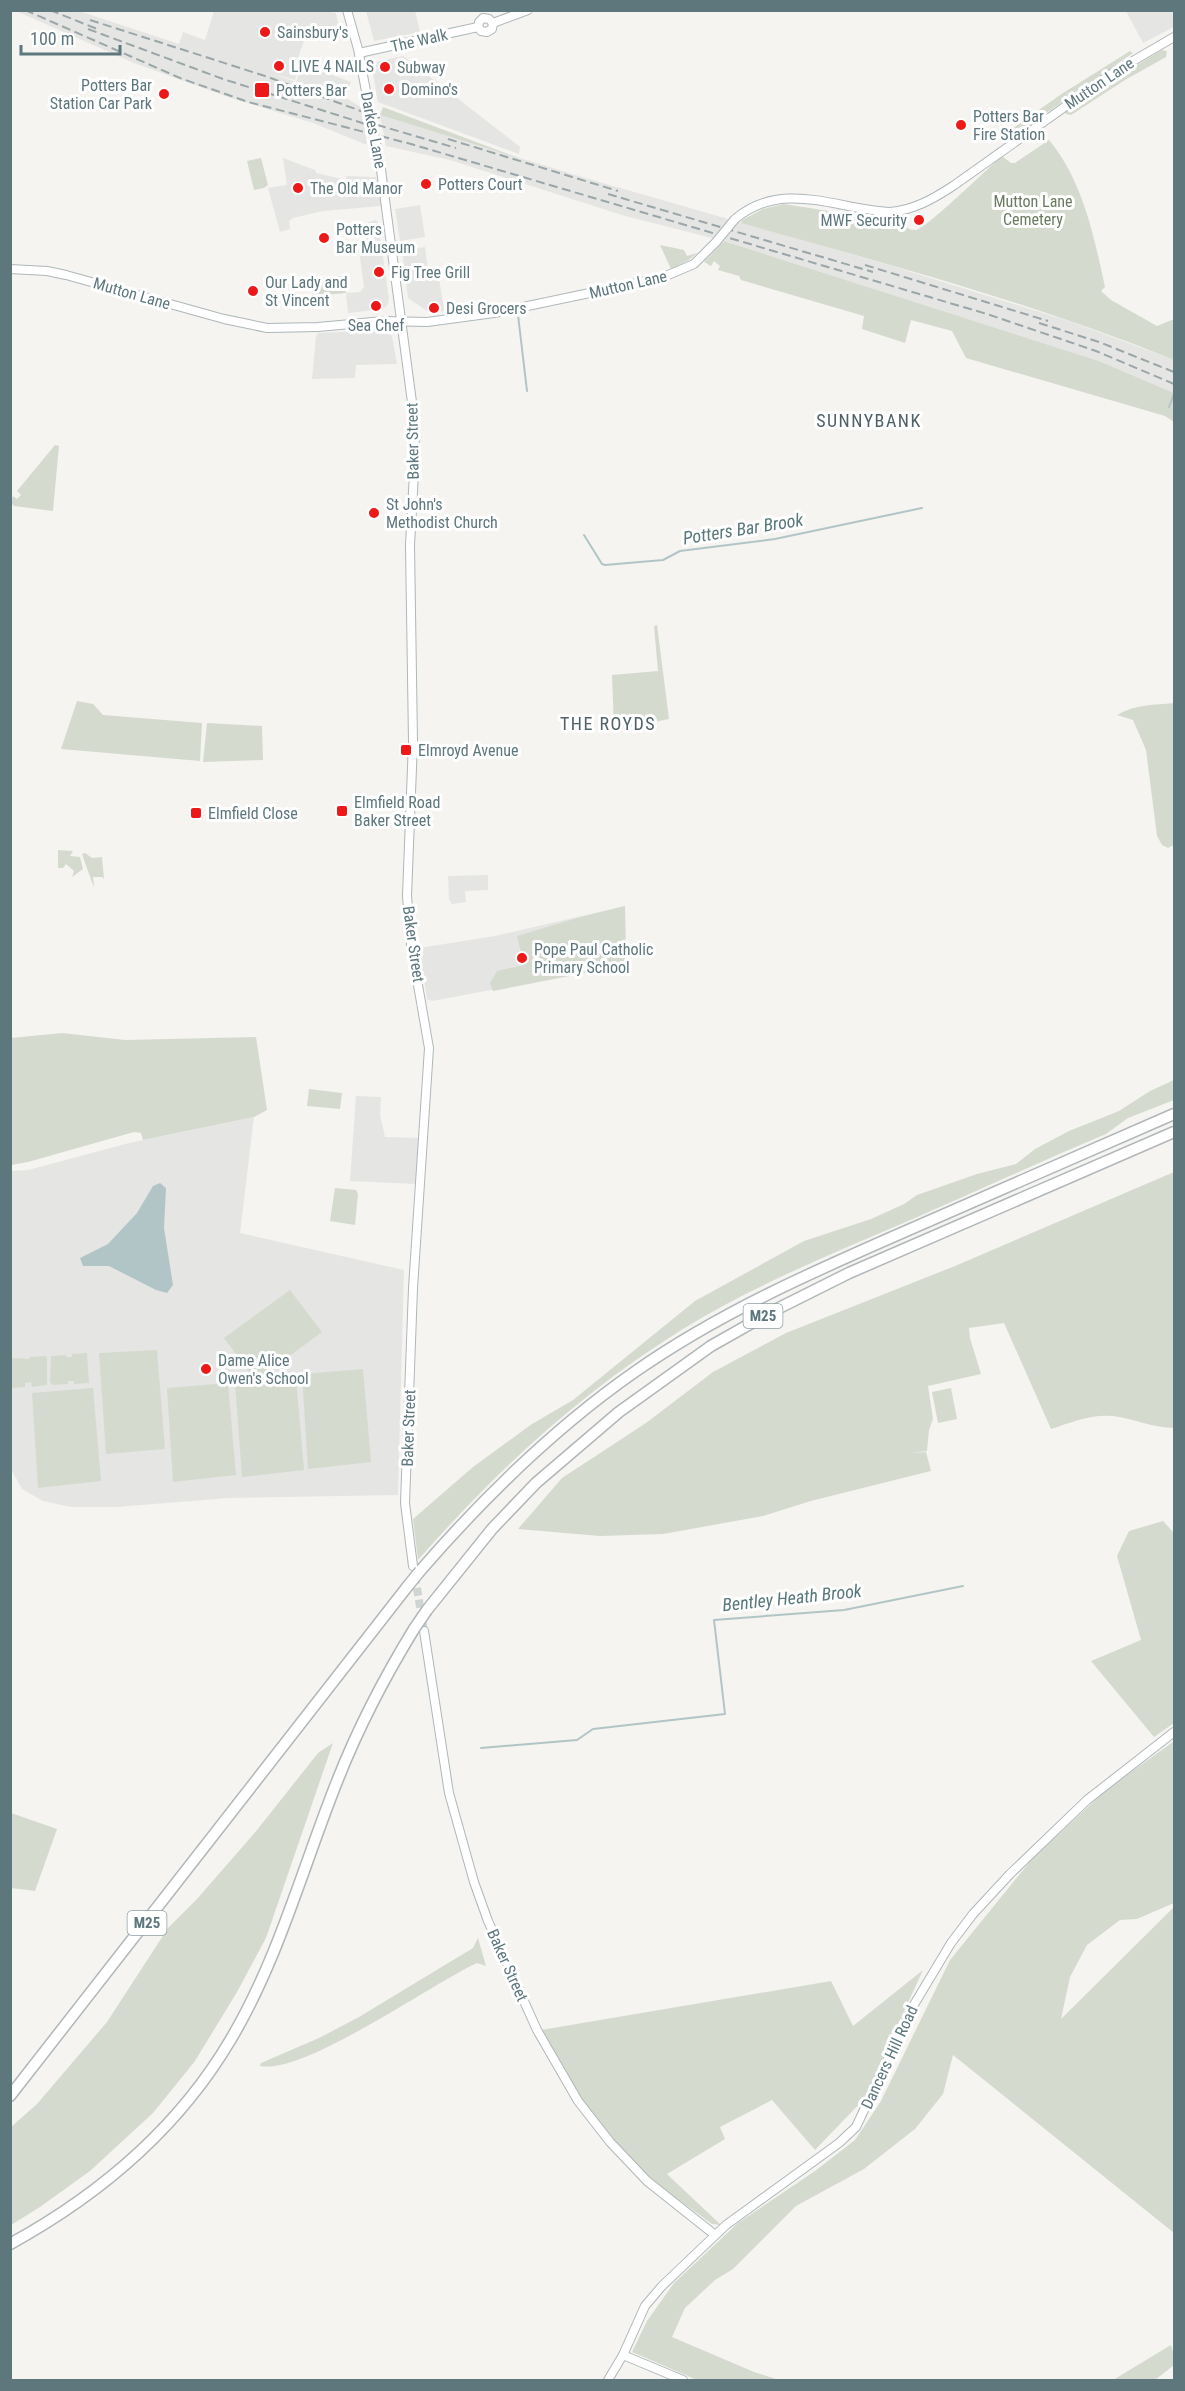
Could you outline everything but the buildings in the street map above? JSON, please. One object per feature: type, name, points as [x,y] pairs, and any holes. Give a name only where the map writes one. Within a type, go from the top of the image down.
[{"type":"highway","name":"M25","points":[[10,2096],[407,1587],[417,1569],[487,1497],[543,1444],[609,1391],[699,1331],[762,1296],[1174,1114]]},
{"type":"highway","name":"M25","points":[[10,2244],[41,2227],[94,2192],[149,2144],[202,2082],[231,2039],[253,1997],[283,1930],[353,1742],[387,1674],[419,1630],[427,1610],[492,1529],[536,1483],[618,1412],[711,1347],[771,1312],[849,1273],[1174,1132]]},
{"type":"street","name":"Darkes Lane","points":[[347,10],[359,53],[381,170],[402,321]]},
{"type":"street","name":"The Walk","points":[[359,53],[478,27],[480,20],[485,18],[493,23],[528,10]]},
{"type":"street","name":"Mutton Lane","points":[[10,269],[66,274],[224,319],[267,328],[443,321],[494,313],[662,278],[694,264],[735,219],[763,202],[785,197],[890,212],[925,203],[953,186],[1114,72],[1174,37]]},
{"type":"street","name":"Baker Street","points":[[402,321],[414,417],[410,545],[413,742],[407,896],[411,945],[429,1048],[413,1288],[405,1503],[417,1569]]},
{"type":"street","name":"Baker Street","points":[[419,1630],[451,1804],[474,1882],[488,1921],[537,2030],[578,2102],[610,2142],[646,2181],[715,2235]]},
{"type":"street","name":"Dancers Hill Road","points":[[608,2380],[652,2296],[715,2235],[852,2131],[872,2097],[912,2008],[951,1942],[972,1914],[1087,1800],[1174,1732]]},
{"type":"street","points":[[623,2355],[683,2380]]},
{"type":"shaded area","points":[[319,10],[336,13],[341,36],[309,26],[295,67],[299,68],[295,80],[273,74],[296,82],[303,64],[351,82],[346,98],[361,107],[367,145],[313,123],[228,97],[134,63],[16,11],[79,11],[179,44],[183,32],[205,40],[214,11]]},
{"type":"shaded area","points":[[366,11],[415,11],[420,32],[374,41]]},
{"type":"shaded area","points":[[1126,11],[1174,11],[1174,27],[1143,43]]},
{"type":"shaded area","points":[[403,56],[520,147],[519,154],[378,102],[371,63]]},
{"type":"shaded area","points":[[380,115],[582,177],[889,265],[1072,322],[1174,360],[1174,393],[1099,361],[724,241],[625,216],[450,160],[386,146]]},
{"type":"shaded area","points":[[283,158],[315,170],[316,173],[346,180],[346,176],[376,177],[381,206],[323,211],[293,218],[289,221],[290,229],[280,232],[268,188],[287,185]]},
{"type":"shaded area","points":[[420,205],[425,237],[400,241],[395,209]]},
{"type":"shaded area","points":[[375,220],[378,222],[388,304],[383,309],[348,313],[346,293],[360,292],[364,287],[358,243],[365,242],[363,224]]},
{"type":"shaded area","points":[[425,247],[429,277],[439,277],[444,311],[430,313],[408,298],[402,250]]},
{"type":"shaded area","points":[[384,330],[392,336],[397,364],[356,365],[355,378],[312,379],[318,333]]},
{"type":"shaded area","points":[[488,875],[488,890],[465,891],[466,902],[452,904],[449,899],[448,876]]},
{"type":"shaded area","name":"Pope Paul Catholic Primary School","points":[[625,906],[626,965],[432,1001],[427,999],[419,948],[495,936]]},
{"type":"shaded area","points":[[356,1096],[381,1097],[380,1115],[385,1137],[420,1138],[416,1184],[350,1181]]},
{"type":"shaded area","name":"Dame Alice Owen's School","points":[[254,1117],[240,1233],[404,1270],[398,1495],[230,1498],[116,1507],[71,1507],[43,1501],[22,1489],[11,1469],[11,1171],[28,1170],[129,1143]]},
{"type":"shaded area","points":[[160,1183],[166,1188],[164,1228],[173,1285],[167,1293],[156,1290],[109,1266],[83,1266],[80,1258],[108,1244],[137,1213],[153,1186]]},
{"type":"green space","points":[[1162,50],[1167,51],[1166,57],[1071,115],[1066,114],[1065,112],[1115,78]]},
{"type":"green space","points":[[1130,51],[1133,53],[1006,141],[1004,140],[1005,134],[1060,95]]},
{"type":"green space","points":[[383,107],[519,158],[380,115]]},
{"type":"green space","name":"Mutton Lane Cemetery","points":[[1049,140],[1071,173],[1086,210],[1105,287],[1101,291],[1111,300],[1157,326],[1174,319],[1174,360],[1014,302],[741,223],[742,220],[763,209],[784,204],[899,222],[909,229],[916,230],[944,209],[1002,156],[1011,163],[1015,163]]},
{"type":"green space","points":[[261,158],[268,185],[254,190],[247,161]]},
{"type":"green space","points":[[724,241],[1099,361],[1174,393],[1174,422],[1165,416],[966,358],[952,331],[911,320],[905,343],[862,329],[864,316],[741,280],[739,276],[718,270],[720,266],[714,261],[711,266],[704,262]]},
{"type":"green space","points":[[660,245],[684,250],[687,256],[697,253],[671,269]]},
{"type":"green space","points":[[341,276],[346,293],[314,296],[313,279]]},
{"type":"green space","points":[[55,445],[59,446],[53,511],[14,506],[11,503],[13,496],[17,499],[21,495],[17,491]]},
{"type":"green space","points":[[657,625],[669,719],[614,730],[612,675],[658,671],[654,626]]},
{"type":"green space","points":[[77,701],[93,704],[103,715],[202,723],[200,761],[61,749]]},
{"type":"green space","points":[[1174,703],[1174,845],[1168,848],[1162,845],[1157,836],[1146,750],[1133,720],[1117,715],[1138,707]]},
{"type":"green space","points":[[207,723],[262,726],[263,760],[203,762]]},
{"type":"green space","points":[[58,850],[73,851],[70,856],[80,857],[83,869],[72,877],[74,871],[66,864],[63,868],[58,868]]},
{"type":"green space","points":[[85,853],[92,858],[102,857],[104,879],[93,877],[94,888],[82,854]]},
{"type":"green space","points":[[625,906],[626,965],[493,991],[490,983],[497,971],[524,965],[517,936]]},
{"type":"green space","points":[[62,1033],[125,1040],[256,1037],[267,1110],[254,1117],[143,1140],[141,1133],[134,1132],[11,1165],[11,1038]]},
{"type":"green space","points":[[1174,1080],[1174,1100],[1128,1118],[1106,1134],[797,1269],[739,1297],[683,1329],[609,1379],[542,1434],[479,1495],[418,1560],[413,1519],[473,1467],[532,1424],[573,1400],[695,1301],[804,1241],[871,1219],[904,1204],[917,1195],[977,1174],[1016,1164],[1035,1149],[1069,1131],[1119,1111],[1150,1091]]},
{"type":"green space","points":[[309,1089],[342,1093],[340,1109],[307,1106]]},
{"type":"green space","points":[[1174,1172],[1174,1428],[1119,1417],[1102,1416],[1084,1418],[1051,1429],[1004,1323],[969,1328],[981,1374],[928,1386],[933,1419],[929,1430],[927,1451],[911,1453],[926,1452],[931,1471],[811,1501],[763,1516],[663,1534],[600,1536],[518,1529],[562,1478],[646,1423],[713,1372],[786,1333],[955,1266]]},
{"type":"green space","points":[[335,1188],[356,1190],[358,1194],[355,1225],[330,1221]]},
{"type":"green space","points":[[290,1290],[322,1332],[257,1380],[296,1378],[304,1470],[242,1477],[235,1383],[255,1380],[224,1338]]},
{"type":"green space","points":[[157,1350],[165,1449],[106,1454],[99,1353]]},
{"type":"green space","points":[[87,1353],[89,1383],[74,1384],[74,1381],[68,1381],[68,1384],[53,1385],[50,1382],[51,1356],[72,1357],[72,1354]]},
{"type":"green space","points":[[45,1356],[47,1358],[47,1385],[32,1387],[31,1382],[25,1383],[25,1387],[11,1388],[11,1358],[29,1359]]},
{"type":"green space","points":[[363,1369],[371,1462],[308,1469],[302,1374]]},
{"type":"green space","points":[[228,1383],[236,1475],[173,1482],[167,1388]]},
{"type":"green space","points":[[93,1388],[101,1481],[38,1488],[32,1393]]},
{"type":"green space","points":[[951,1388],[957,1419],[938,1423],[932,1392]]},
{"type":"green space","points":[[1163,1521],[1174,1533],[1174,1723],[1154,1737],[1091,1661],[1141,1640],[1117,1556],[1129,1531]]},
{"type":"green space","points":[[1174,1741],[1174,1903],[1137,1919],[1120,1920],[1087,1945],[1070,1977],[1061,2019],[1174,1907],[1174,2233],[953,2055],[943,2094],[915,2129],[864,2169],[796,2206],[733,2269],[715,2280],[685,2308],[672,2337],[754,2372],[779,2380],[697,2380],[632,2352],[647,2321],[674,2283],[738,2223],[815,2171],[855,2140],[881,2101],[950,1960],[1032,1859],[1105,1791]]},
{"type":"green space","points":[[333,1743],[266,1938],[237,1992],[195,2061],[153,2113],[90,2171],[11,2225],[11,2127],[37,2104],[107,2022],[168,1928],[197,1899],[257,1830],[318,1753]]},
{"type":"green space","points":[[11,1813],[57,1829],[35,1891],[11,1888]]},
{"type":"green space","points":[[478,1938],[486,1966],[477,1963],[368,2026],[306,2057],[280,2065],[260,2066],[261,2063],[319,2038],[359,2017],[473,1948]]},
{"type":"green space","points":[[923,1970],[864,2099],[815,2150],[772,2100],[720,2127],[725,2139],[667,2174],[721,2225],[712,2224],[672,2195],[621,2151],[582,2099],[541,2030],[831,1981],[853,2026]]},
{"type":"green space","points":[[1171,2345],[1174,2365],[1155,2380],[1113,2380]]},
{"type":"waterway","name":"Potters Bar Brook","points":[[518,315],[527,391]]},
{"type":"waterway","name":"Potters Bar Brook","points":[[1169,407],[1174,394]]},
{"type":"waterway","name":"Potters Bar Brook","points":[[584,535],[602,564],[605,565],[663,560],[680,551],[775,539],[922,508]]},
{"type":"waterway","name":"Bentley Heath Brook","points":[[481,1748],[577,1740],[593,1729],[725,1714],[714,1620],[844,1610],[963,1586]]},
{"type":"tunnel","points":[[415,1576],[424,1631]]},
{"type":"railway","points":[[25,10],[180,78],[248,102],[411,144],[987,314],[1096,351],[1174,384]]},
{"type":"railway","points":[[50,10],[97,29]]},
{"type":"railway","points":[[90,20],[265,76],[380,118]]},
{"type":"railway","points":[[88,29],[223,79],[372,126]]},
{"type":"railway","points":[[364,121],[456,148]]},
{"type":"railway","points":[[448,139],[618,191]]},
{"type":"railway","points":[[608,194],[873,272]]},
{"type":"railway","points":[[865,265],[1048,321]]},
{"type":"railway","points":[[1039,323],[1099,342],[1174,372]]},
{"type":"place","name":"Sainsbury's","points":[[265,32]]},
{"type":"place","name":"LIVE 4 NAILS","points":[[279,66]]},
{"type":"place","name":"Subway","points":[[385,67]]},
{"type":"place","name":"Domino's","points":[[389,89]]},
{"type":"place","name":"Potters Bar","points":[[262,90]]},
{"type":"place","name":"Potters Bar Station Car Park","points":[[164,94]]},
{"type":"place","name":"Potters Bar Fire Station","points":[[961,125]]},
{"type":"place","name":"Potters Court","points":[[426,184]]},
{"type":"place","name":"The Old Manor","points":[[298,188]]},
{"type":"place","name":"MWF Security","points":[[919,220]]},
{"type":"place","name":"Potters Bar Museum","points":[[324,238]]},
{"type":"place","name":"Fig Tree Grill","points":[[379,272]]},
{"type":"place","name":"Our Lady and St Vincent","points":[[253,291]]},
{"type":"place","name":"Sea Chef","points":[[376,306]]},
{"type":"place","name":"Desi Grocers","points":[[434,308]]},
{"type":"place","name":"St John's Methodist Church","points":[[374,513]]},
{"type":"place","name":"Elmroyd Avenue","points":[[406,750]]},
{"type":"place","name":"Elmfield Road Baker Street","points":[[342,811]]},
{"type":"place","name":"Elmfield Close","points":[[196,813]]},
{"type":"place","name":"Pope Paul Catholic Primary School","points":[[522,958]]},
{"type":"place","name":"Dame Alice Owen's School","points":[[206,1369]]},
{"type":"district","name":"SUNNYBANK","points":[[869,421]]},
{"type":"district","name":"THE ROYDS","points":[[608,724]]}]
